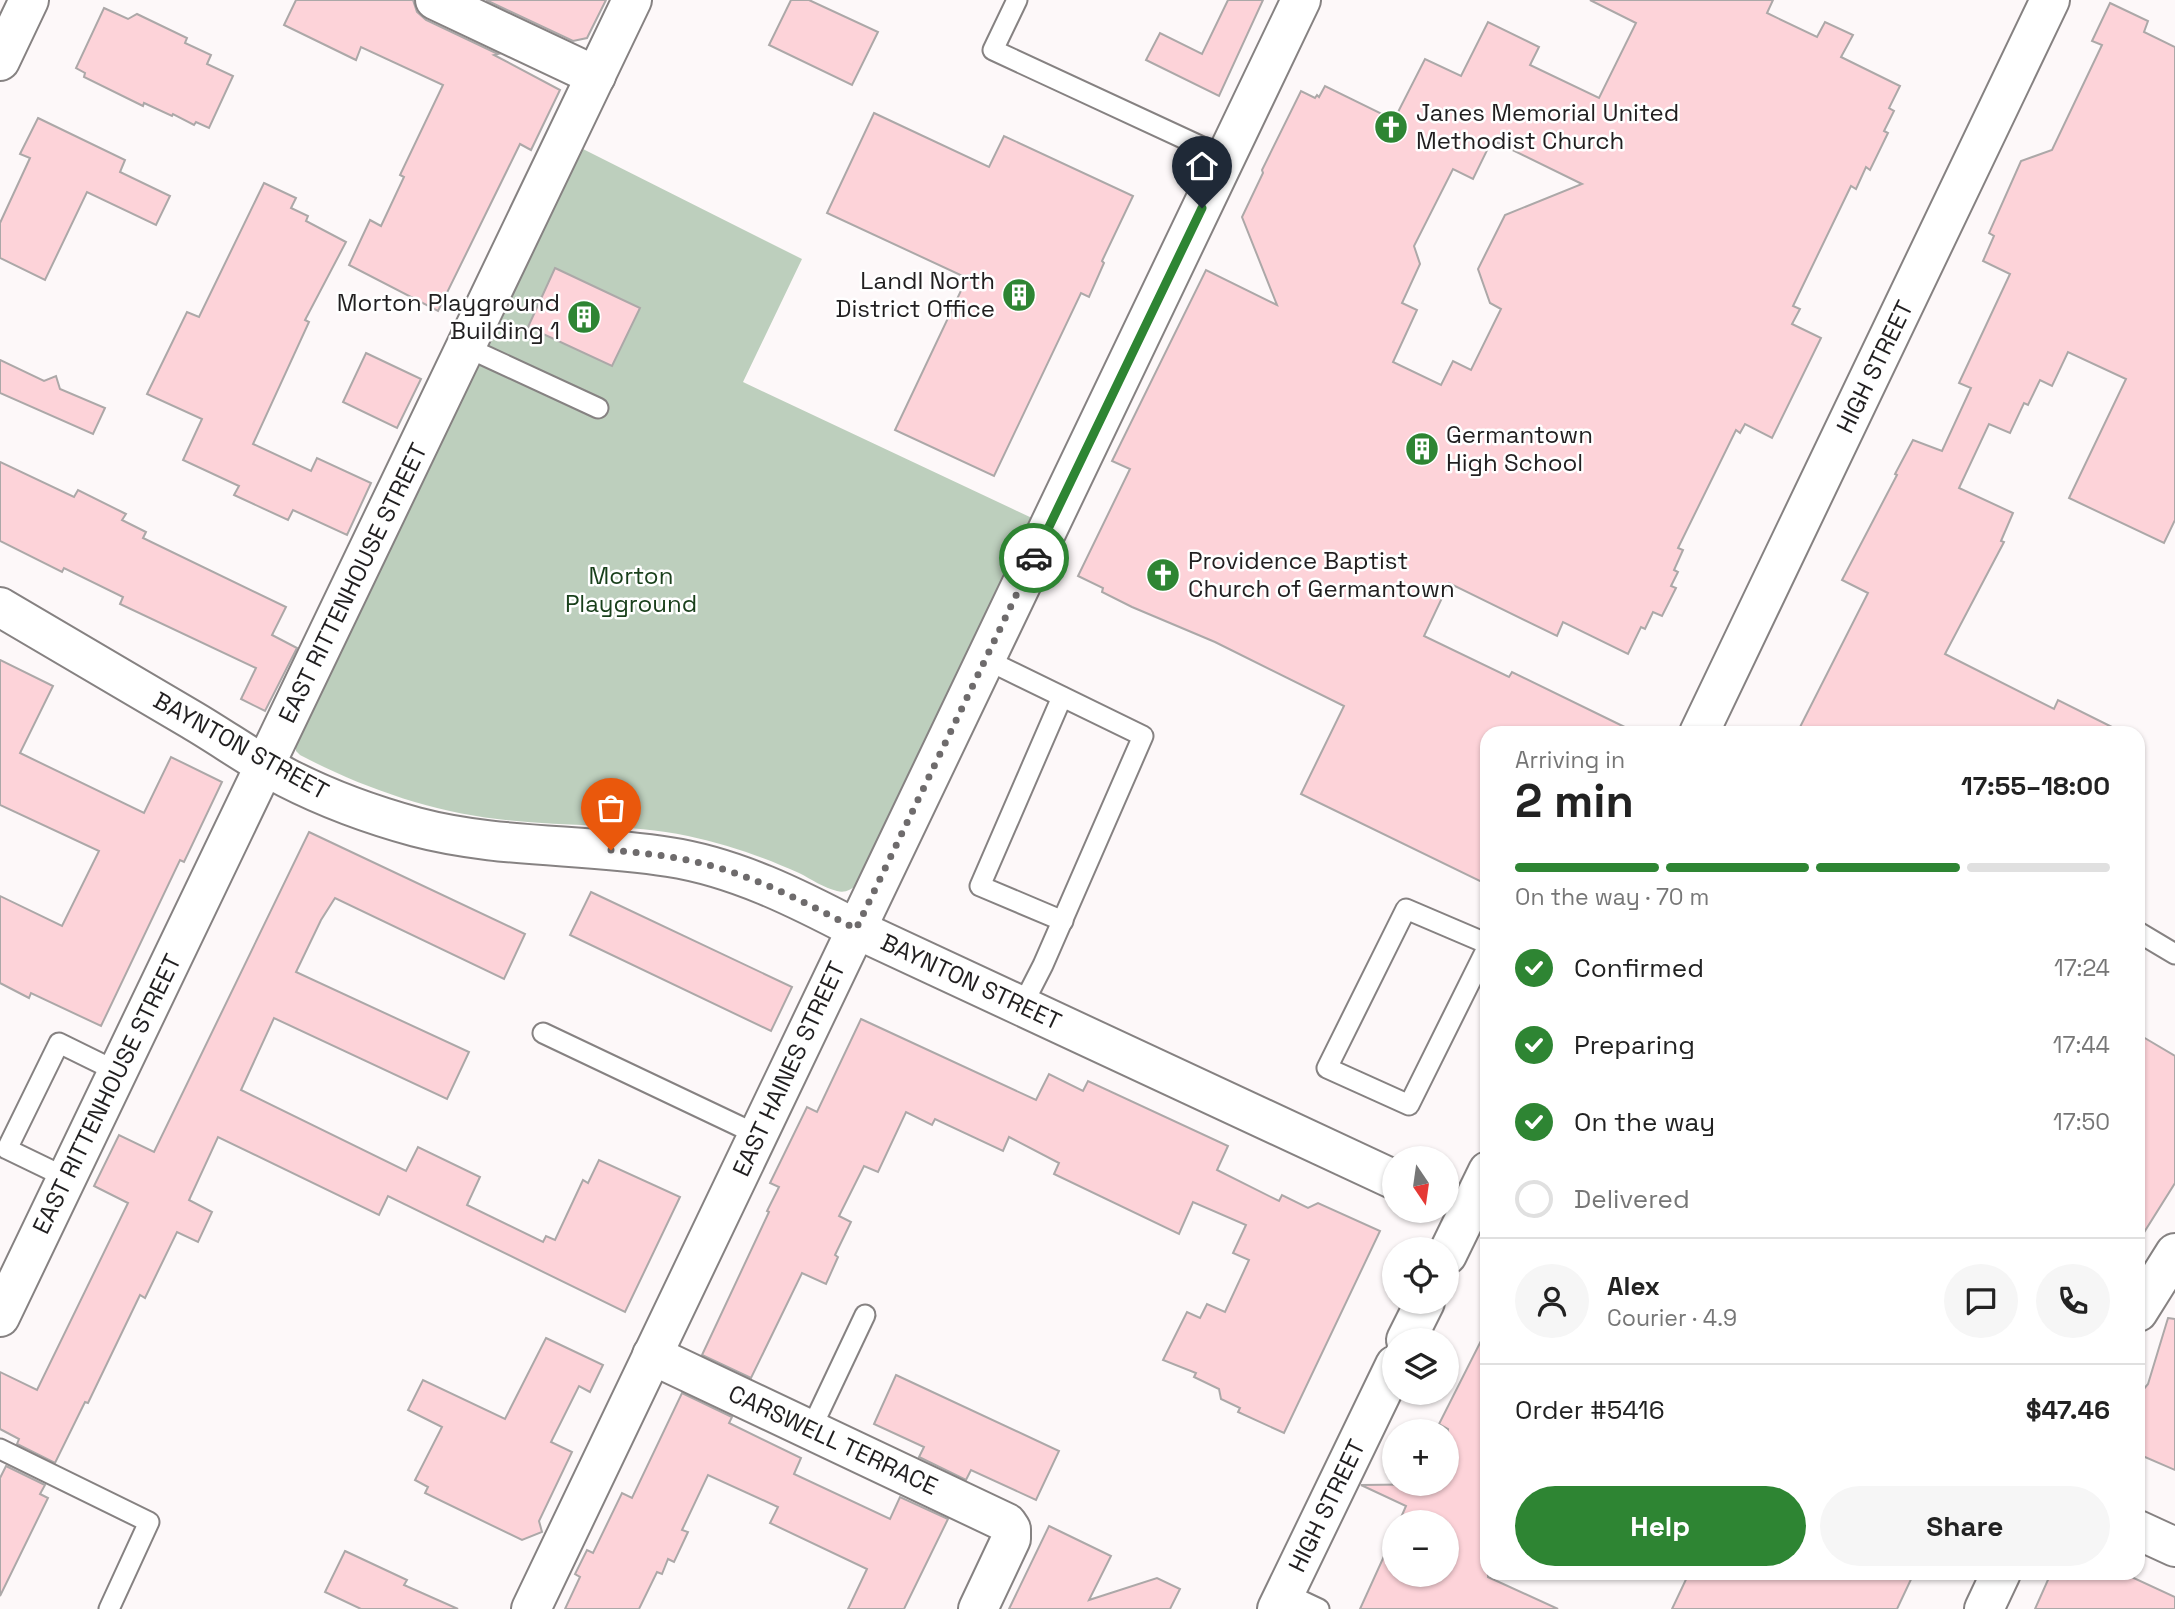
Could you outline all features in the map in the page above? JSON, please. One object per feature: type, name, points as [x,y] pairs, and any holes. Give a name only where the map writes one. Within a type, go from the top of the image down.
[{"type":"street","points":[[0,61],[29,0]]},
{"type":"street","points":[[435,0],[596,76]]},
{"type":"street","name":"EAST RITTENHOUSE STREET","points":[[0,1317],[632,0]]},
{"type":"street","name":"EAST HAINES STREET","points":[[531,1609],[1301,0]]},
{"type":"street","name":"HIGH STREET","points":[[1702,726],[2050,0]]},
{"type":"street","name":"BAYNTON STREET","points":[[0,607],[285,776],[342,802],[415,827],[456,837],[505,844],[630,852],[712,866],[790,896],[1382,1174]]},
{"type":"street","points":[[1456,1237],[1480,1187]]},
{"type":"street","points":[[2145,1301],[2175,1253]]},
{"type":"street","name":"CARSWELL TERRACE","points":[[652,1355],[999,1519],[1012,1528],[1012,1539],[978,1609]]},
{"type":"street","name":"HIGH STREET","points":[[1281,1601],[1382,1392]]},
{"type":"street","points":[[2145,1533],[2175,1546]]},
{"type":"street","points":[[1984,1609],[1998,1580]]},
{"type":"lane","points":[[1017,0],[993,50],[1226,158]]},
{"type":"lane","points":[[466,347],[598,408]]},
{"type":"lane","points":[[985,659],[1143,736],[1022,1006]]},
{"type":"lane","points":[[1062,697],[980,886],[1062,921]]},
{"type":"lane","points":[[1480,941],[1406,909],[1327,1068],[1409,1105],[1480,961]]},
{"type":"lane","points":[[2145,936],[2175,954]]},
{"type":"lane","points":[[542,1032],[758,1135]]},
{"type":"lane","points":[[66,1178],[7,1149],[59,1043],[118,1072]]},
{"type":"lane","points":[[811,1429],[865,1315]]},
{"type":"lane","points":[[0,1449],[149,1521],[109,1609]]},
{"type":"lane","points":[[1281,1601],[1319,1609]]},
{"type":"green space","name":"Morton Playground","points":[[579,147],[802,259],[743,382],[1032,518],[856,885],[848,891],[832,890],[759,856],[688,836],[641,829],[497,819],[421,804],[323,767],[296,751],[296,739]]},
{"type":"building","points":[[296,0],[413,0],[417,12],[426,20],[498,54],[494,55],[560,90],[531,150],[520,144],[438,311],[349,265],[370,220],[381,226],[404,177],[400,175],[443,85],[361,47],[356,60],[284,25]]},
{"type":"building","points":[[486,0],[606,0],[587,38],[573,41]]},
{"type":"building","points":[[791,0],[809,0],[878,32],[852,85],[769,45]]},
{"type":"building","points":[[1228,0],[1263,0],[1219,96],[1146,60],[1160,33],[1202,54]]},
{"type":"building","name":"Germantown High School","points":[[1590,0],[1773,0],[1767,13],[1817,37],[1825,22],[1853,35],[1841,57],[1900,86],[1889,108],[1894,111],[1884,131],[1888,133],[1870,170],[1866,167],[1856,189],[1851,186],[1793,306],[1800,309],[1792,324],[1821,338],[1772,438],[1745,424],[1740,433],[1736,430],[1678,548],[1683,550],[1674,570],[1678,572],[1671,586],[1676,588],[1662,616],[1653,612],[1645,629],[1641,627],[1628,654],[1563,622],[1557,636],[1449,583],[1424,636],[1509,677],[1512,672],[1623,726],[1480,726],[1480,881],[1301,794],[1344,706],[1215,642],[1132,607],[1078,576],[1130,469],[1112,461],[1206,270],[1277,305],[1242,217],[1301,91],[1315,98],[1317,95],[1319,97],[1325,86],[1394,120],[1425,59],[1461,76],[1488,22],[1539,47],[1530,65],[1599,98],[1636,23]],"holes":[[[1492,140],[1582,184],[1505,215],[1478,269],[1490,303],[1501,309],[1471,370],[1453,361],[1441,385],[1393,362],[1417,310],[1402,303],[1420,264],[1414,246],[1453,169],[1473,179]]]},
{"type":"building","points":[[2110,3],[2148,21],[2144,32],[2175,47],[2175,520],[2164,543],[2069,498],[2126,379],[2068,352],[2052,386],[2040,380],[2028,405],[2024,403],[2010,433],[1989,424],[1959,488],[2013,513],[2001,541],[2004,542],[1945,654],[2054,709],[2058,700],[2110,726],[1801,726],[1868,593],[1842,580],[1897,475],[1895,474],[1913,440],[1942,451],[1971,388],[1959,383],[2010,274],[1983,261],[1994,236],[1989,233],[2021,161],[2052,150],[2102,45],[2092,41]]},
{"type":"building","points":[[104,8],[128,19],[137,14],[187,38],[185,43],[211,55],[207,64],[233,76],[209,128],[196,122],[194,125],[144,103],[143,106],[84,77],[85,73],[76,68]]},
{"type":"building","name":"LandI North District Office","points":[[874,113],[989,167],[1004,136],[1133,196],[1102,261],[1104,263],[1089,297],[1081,293],[994,476],[895,430],[967,278],[827,213]]},
{"type":"building","points":[[38,118],[125,160],[120,172],[170,196],[156,225],[87,192],[45,280],[0,258],[0,223],[30,158],[20,154]]},
{"type":"building","points":[[264,183],[296,198],[291,208],[308,216],[306,221],[346,242],[305,320],[309,322],[253,444],[311,471],[317,458],[371,483],[347,535],[293,510],[288,520],[234,495],[239,486],[183,460],[202,419],[147,394],[187,312],[199,317]]},
{"type":"building","name":"Morton Playground Building 1","points":[[555,268],[640,308],[612,366],[528,327]]},
{"type":"building","points":[[366,353],[421,379],[397,428],[343,402]]},
{"type":"building","points":[[0,360],[44,381],[56,376],[60,389],[105,408],[93,434],[0,393]]},
{"type":"building","points":[[0,462],[74,497],[78,490],[126,514],[122,520],[146,532],[143,538],[286,607],[272,635],[297,648],[265,711],[241,699],[256,668],[120,604],[123,597],[64,568],[62,572],[0,541]]},
{"type":"building","points":[[0,660],[53,686],[20,753],[144,813],[171,757],[222,782],[184,862],[180,860],[101,1026],[31,993],[29,998],[0,983],[0,896],[62,926],[99,851],[0,805]]},
{"type":"building","points":[[309,832],[525,934],[504,979],[335,898],[321,920],[296,972],[469,1052],[447,1099],[274,1018],[241,1090],[406,1171],[418,1147],[480,1177],[467,1205],[543,1242],[546,1236],[555,1240],[583,1180],[588,1183],[599,1160],[680,1197],[625,1312],[388,1196],[379,1215],[218,1137],[189,1200],[212,1212],[198,1242],[177,1232],[145,1298],[140,1295],[88,1403],[85,1402],[55,1463],[17,1444],[19,1439],[0,1429],[0,1372],[37,1390],[128,1203],[94,1186],[119,1135],[154,1152]]},
{"type":"building","points":[[591,892],[792,987],[771,1031],[570,935]]},
{"type":"building","points":[[861,1019],[1036,1100],[1049,1074],[1083,1091],[1088,1081],[1228,1146],[1217,1170],[1279,1201],[1282,1195],[1308,1208],[1318,1203],[1380,1231],[1284,1433],[1238,1412],[1240,1408],[1221,1399],[1219,1389],[1194,1377],[1196,1373],[1163,1360],[1187,1312],[1200,1318],[1207,1304],[1225,1312],[1249,1260],[1233,1253],[1246,1225],[1193,1202],[1179,1234],[1054,1174],[1059,1163],[1009,1137],[1003,1151],[935,1119],[932,1125],[906,1112],[878,1172],[864,1166],[839,1216],[851,1222],[835,1255],[838,1257],[826,1284],[802,1273],[751,1378],[702,1355],[779,1187],[770,1183],[807,1107],[817,1112]]},
{"type":"building","points":[[2145,1038],[2175,1056],[2175,1183],[2145,1231]]},
{"type":"building","points":[[2168,1318],[2175,1319],[2175,1470],[2145,1457],[2145,1388]]},
{"type":"building","points":[[546,1338],[603,1365],[590,1392],[579,1386],[551,1442],[572,1452],[539,1521],[542,1532],[522,1540],[425,1493],[428,1487],[415,1480],[442,1427],[408,1410],[423,1380],[505,1419]]},
{"type":"building","points":[[1480,1343],[1480,1580],[1495,1580],[1558,1609],[1360,1609],[1382,1561],[1382,1587],[1459,1587],[1459,1510],[1404,1510],[1406,1506],[1385,1496],[1459,1496],[1459,1419],[1442,1419],[1449,1405],[1459,1405],[1459,1384]]},
{"type":"building","points":[[896,1375],[1059,1451],[1036,1500],[971,1470],[966,1480],[919,1457],[924,1447],[874,1424]]},
{"type":"building","points":[[682,1393],[732,1417],[729,1423],[801,1458],[794,1474],[890,1519],[900,1497],[948,1519],[904,1609],[848,1609],[867,1569],[770,1523],[778,1507],[708,1475],[682,1530],[688,1532],[674,1562],[668,1559],[662,1574],[657,1572],[639,1609],[565,1609],[580,1577],[575,1574],[587,1550],[593,1553],[622,1493],[632,1498]]},
{"type":"building","points":[[6,1466],[45,1485],[40,1494],[48,1498],[0,1596],[0,1478]]},
{"type":"building","points":[[1361,1485],[1382,1485],[1382,1495]]},
{"type":"building","points":[[1049,1526],[1111,1556],[1089,1600],[1157,1578],[1180,1589],[1170,1609],[1009,1609]]},
{"type":"building","points":[[345,1551],[407,1580],[404,1585],[458,1609],[361,1609],[325,1592]]},
{"type":"building","points":[[1686,1580],[1911,1580],[1897,1609],[1672,1609]]},
{"type":"building","points":[[2048,1580],[2138,1580],[2175,1597],[2175,1609],[2035,1609]]},
{"type":"way so far","points":[[611,850],[671,857],[712,866],[790,896],[856,929],[1034,558]]},
{"type":"place","name":"Janes Memorial United Methodist Church","points":[[1391,127]]},
{"type":"place","name":"LandI North District Office","points":[[1019,295]]},
{"type":"place","name":"Morton Playground Building 1","points":[[584,317]]},
{"type":"place","name":"Germantown High School","points":[[1422,449]]},
{"type":"place","name":"Providence Baptist Church of Germantown","points":[[1163,575]]},
{"type":"route","points":[[1034,558],[1202,208]]}]
